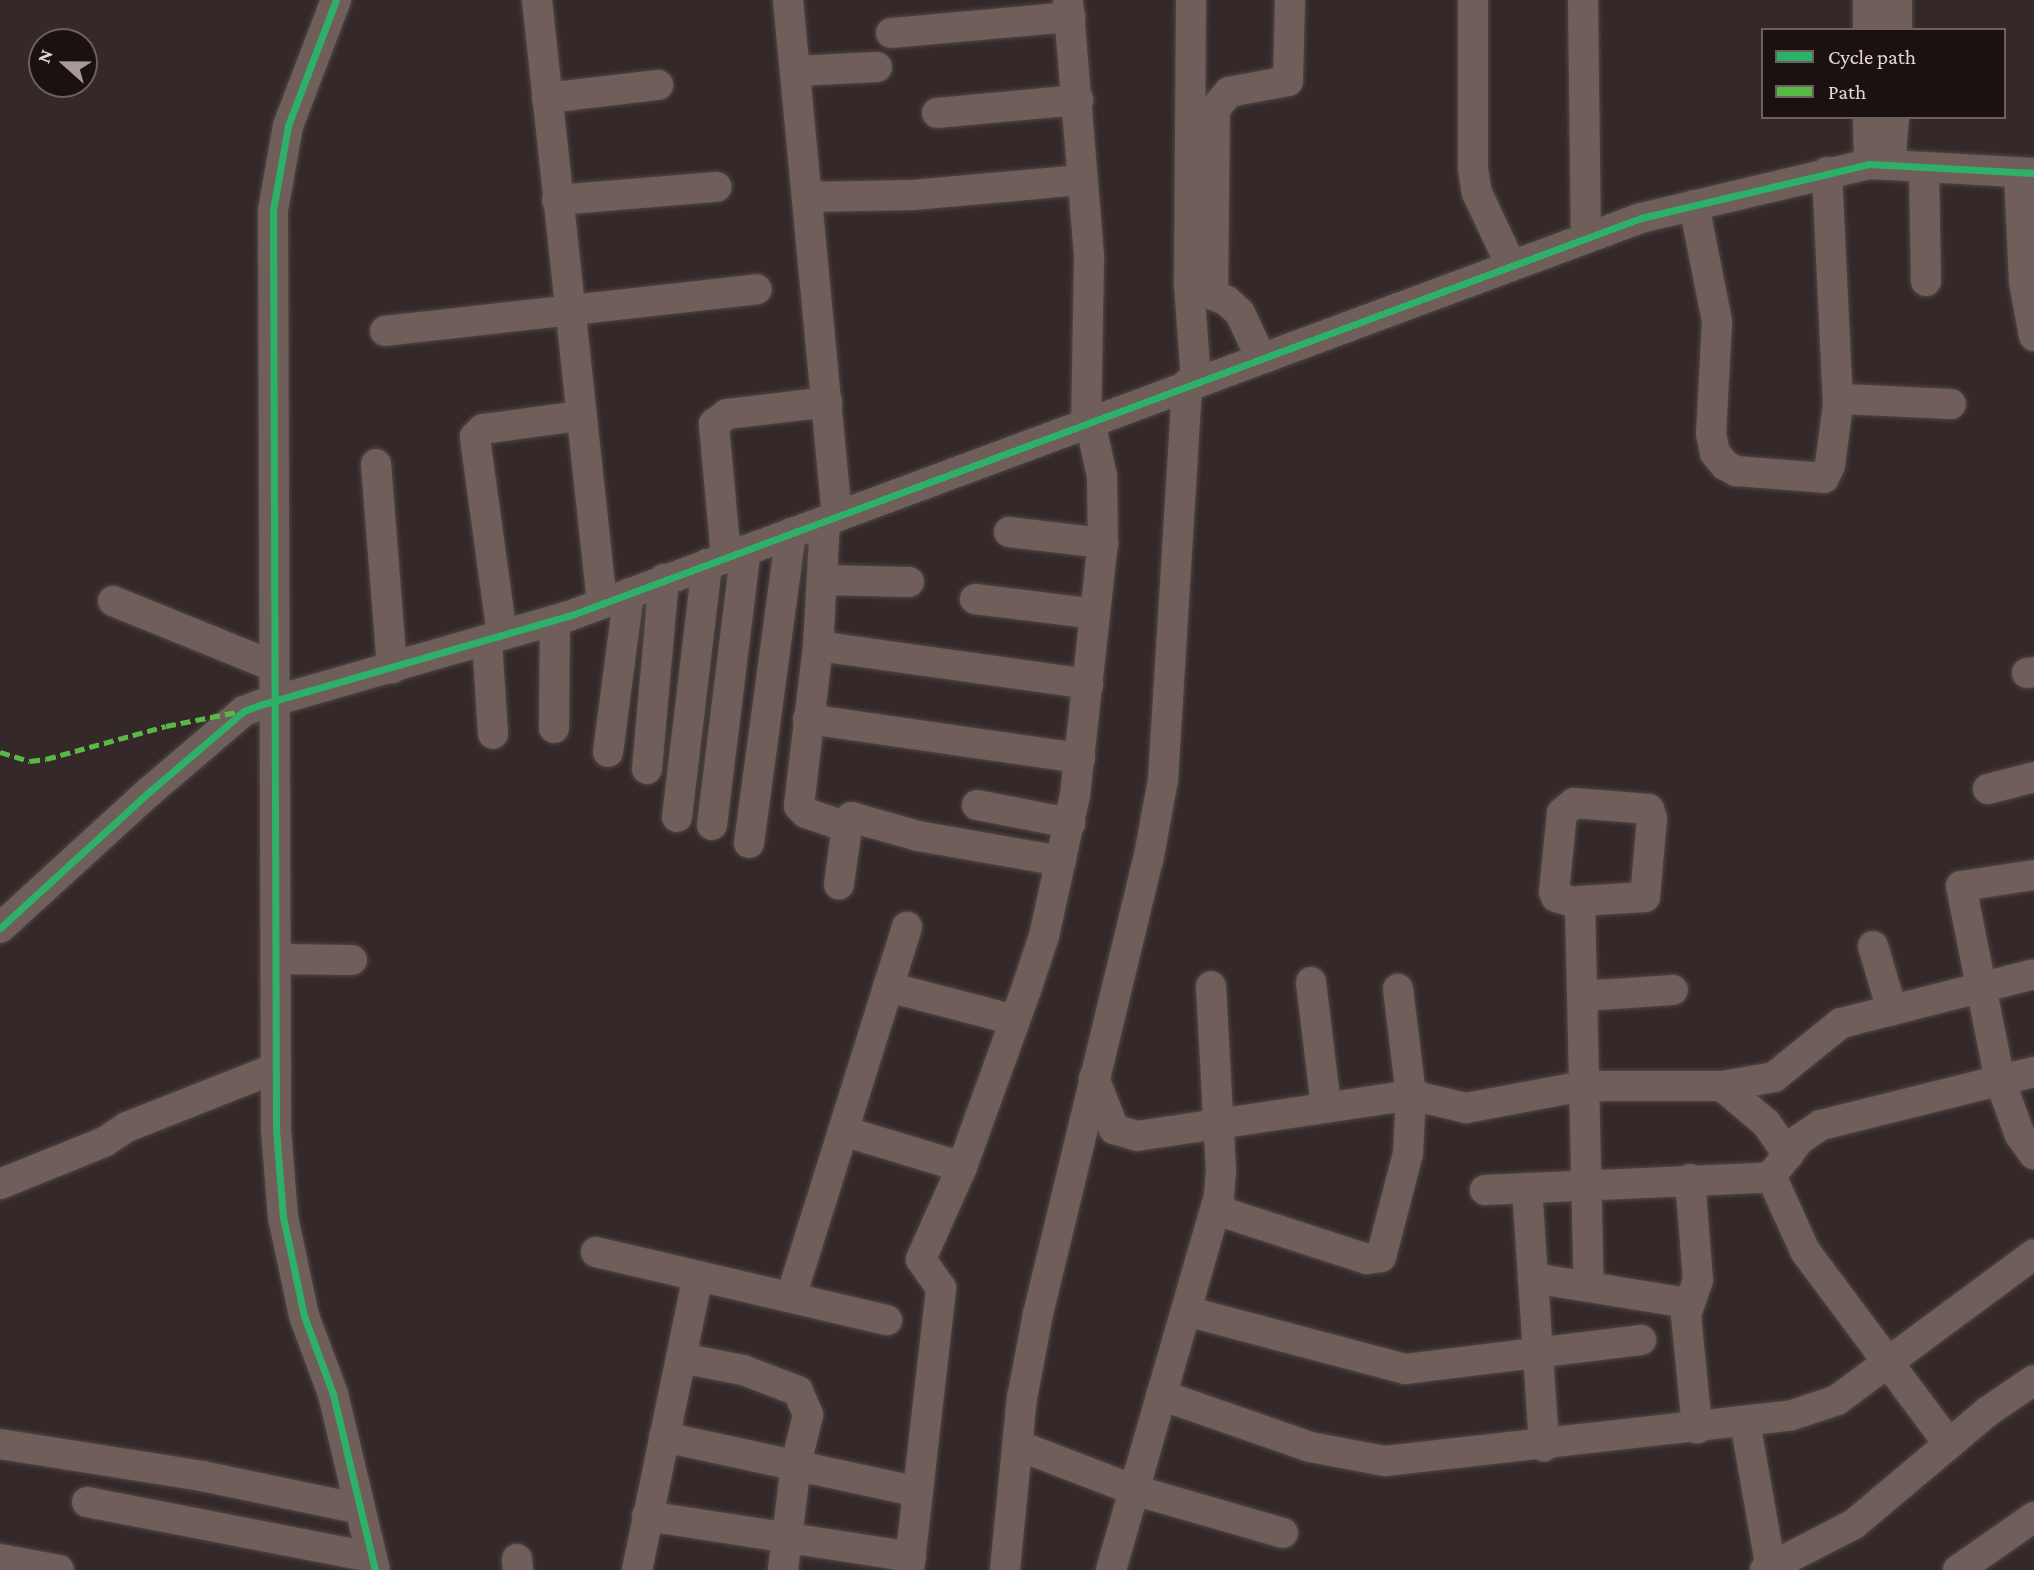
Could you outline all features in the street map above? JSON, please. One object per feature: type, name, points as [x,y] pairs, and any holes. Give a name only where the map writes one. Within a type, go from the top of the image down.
[{"type":"street","points":[[87,1502],[373,1564],[333,1394],[304,1316],[283,1216],[276,1068],[273,210],[288,126],[336,0]]},
{"type":"street","points":[[537,0],[579,416],[616,598],[607,752]]},
{"type":"street","points":[[788,0],[827,402],[831,518],[799,806],[806,813],[847,827],[839,884]]},
{"type":"street","points":[[1192,0],[1201,290]]},
{"type":"street","points":[[1005,1570],[1022,1398],[1094,1078],[1148,861],[1163,780],[1185,385],[1201,290],[1215,109],[1228,92],[1288,81],[1290,0]]},
{"type":"street","points":[[1473,0],[1473,169],[1477,193],[1510,263]]},
{"type":"street","points":[[1583,0],[1586,235]]},
{"type":"street","points":[[1868,0],[1868,28]]},
{"type":"street","points":[[1897,0],[1897,28]]},
{"type":"street","points":[[647,1516],[785,1538],[910,1564],[941,1288],[921,1259],[962,1167],[1044,936],[1070,823],[1080,758],[1103,543],[1102,476],[1088,423],[1090,302],[1078,100],[1069,8],[891,33]]},
{"type":"street","points":[[796,71],[877,67]]},
{"type":"street","points":[[547,98],[658,85]]},
{"type":"street","points":[[937,113],[1078,100]]},
{"type":"street","points":[[1868,119],[1879,165]]},
{"type":"street","points":[[1879,165],[1893,119]]},
{"type":"street","points":[[0,928],[244,711],[555,620],[1586,235],[1827,172],[1879,165],[2027,173],[2029,271],[2034,336]]},
{"type":"street","points":[[1924,167],[1926,281]]},
{"type":"street","points":[[1694,205],[1717,321],[1711,434],[1715,453],[1736,471],[1824,478],[1830,465],[1838,404],[1827,172]]},
{"type":"street","points":[[807,197],[914,195],[1082,180]]},
{"type":"street","points":[[557,200],[716,187]]},
{"type":"street","points":[[384,331],[757,289]]},
{"type":"street","points":[[1201,290],[1240,313],[1260,356]]},
{"type":"street","points":[[1838,404],[1848,398],[1951,404]]},
{"type":"street","points":[[712,825],[726,557],[714,424],[727,414],[827,402]]},
{"type":"street","points":[[493,734],[494,638],[475,437],[483,429],[579,416]]},
{"type":"street","points":[[376,464],[392,668]]},
{"type":"street","points":[[1009,532],[1103,543]]},
{"type":"street","points":[[749,843],[791,533]]},
{"type":"street","points":[[677,817],[726,557]]},
{"type":"street","points":[[647,769],[664,579]]},
{"type":"street","points":[[822,580],[909,582]]},
{"type":"street","points":[[975,600],[1095,614]]},
{"type":"street","points":[[113,601],[273,666]]},
{"type":"street","points":[[554,728],[555,620]]},
{"type":"street","points":[[818,646],[1088,684]]},
{"type":"street","points":[[808,719],[1080,758]]},
{"type":"street","points":[[1988,789],[2034,777]]},
{"type":"street","points":[[977,805],[1070,823]]},
{"type":"street","points":[[851,817],[918,836],[1061,861]]},
{"type":"street","points":[[2034,876],[1961,886],[1979,988],[2000,1081],[2020,1135],[2034,1154]]},
{"type":"street","points":[[1579,901],[1589,1286]]},
{"type":"street","points":[[791,1297],[907,927]]},
{"type":"street","points":[[1873,946],[1892,1010]]},
{"type":"street","points":[[277,960],[352,960]]},
{"type":"street","points":[[1094,1078],[1106,1117],[1125,1135],[1219,1125],[1326,1106],[1411,1095],[1466,1108],[1584,1086],[1722,1086],[1774,1077],[1834,1026],[2034,974]]},
{"type":"street","points":[[1311,982],[1326,1106]]},
{"type":"street","points":[[1111,1570],[1216,1210],[1222,1171],[1211,986]]},
{"type":"street","points":[[888,987],[1015,1020]]},
{"type":"street","points":[[1216,1210],[1367,1259],[1381,1257],[1403,1186],[1411,1095],[1398,989]]},
{"type":"street","points":[[1583,996],[1673,990]]},
{"type":"street","points":[[0,1184],[104,1142],[127,1127],[276,1068]]},
{"type":"street","points":[[1485,1190],[1690,1179],[1779,1165],[1809,1130],[1821,1125],[2034,1072]]},
{"type":"street","points":[[1722,1086],[1766,1123],[1805,1251],[1949,1444]]},
{"type":"street","points":[[843,1130],[962,1167]]},
{"type":"street","points":[[1690,1179],[1698,1280],[1686,1315],[1697,1428]]},
{"type":"street","points":[[1527,1188],[1544,1446]]},
{"type":"street","points":[[596,1252],[887,1320]]},
{"type":"street","points":[[1161,1395],[1310,1447],[1385,1461],[1544,1446],[1814,1411],[1837,1400],[2034,1254]]},
{"type":"street","points":[[637,1570],[698,1276]]},
{"type":"street","points":[[1533,1278],[1688,1303]]},
{"type":"street","points":[[1186,1311],[1390,1368],[1641,1340]]},
{"type":"street","points":[[681,1359],[743,1370],[798,1391],[808,1415],[796,1464],[783,1570]]},
{"type":"street","points":[[1765,1570],[1771,1570],[1854,1524],[1949,1444],[2034,1380]]},
{"type":"street","points":[[1745,1422],[1771,1570]]},
{"type":"street","points":[[664,1437],[918,1492]]},
{"type":"street","points":[[0,1444],[202,1476],[360,1509]]},
{"type":"street","points":[[1030,1450],[1134,1490],[1283,1533]]},
{"type":"street","points":[[1973,1566],[2033,1522]]},
{"type":"street","points":[[0,1559],[59,1570]]},
{"type":"marked path","points":[[0,752],[30,761],[46,759],[166,726],[237,712]]},
{"type":"cycle path","points":[[336,0],[288,126],[273,210],[276,1130],[283,1217],[304,1316],[333,1394],[375,1570]]},
{"type":"cycle path","points":[[0,928],[149,792],[244,711],[260,705],[569,616],[1641,218],[1869,164],[2034,173]]}]
